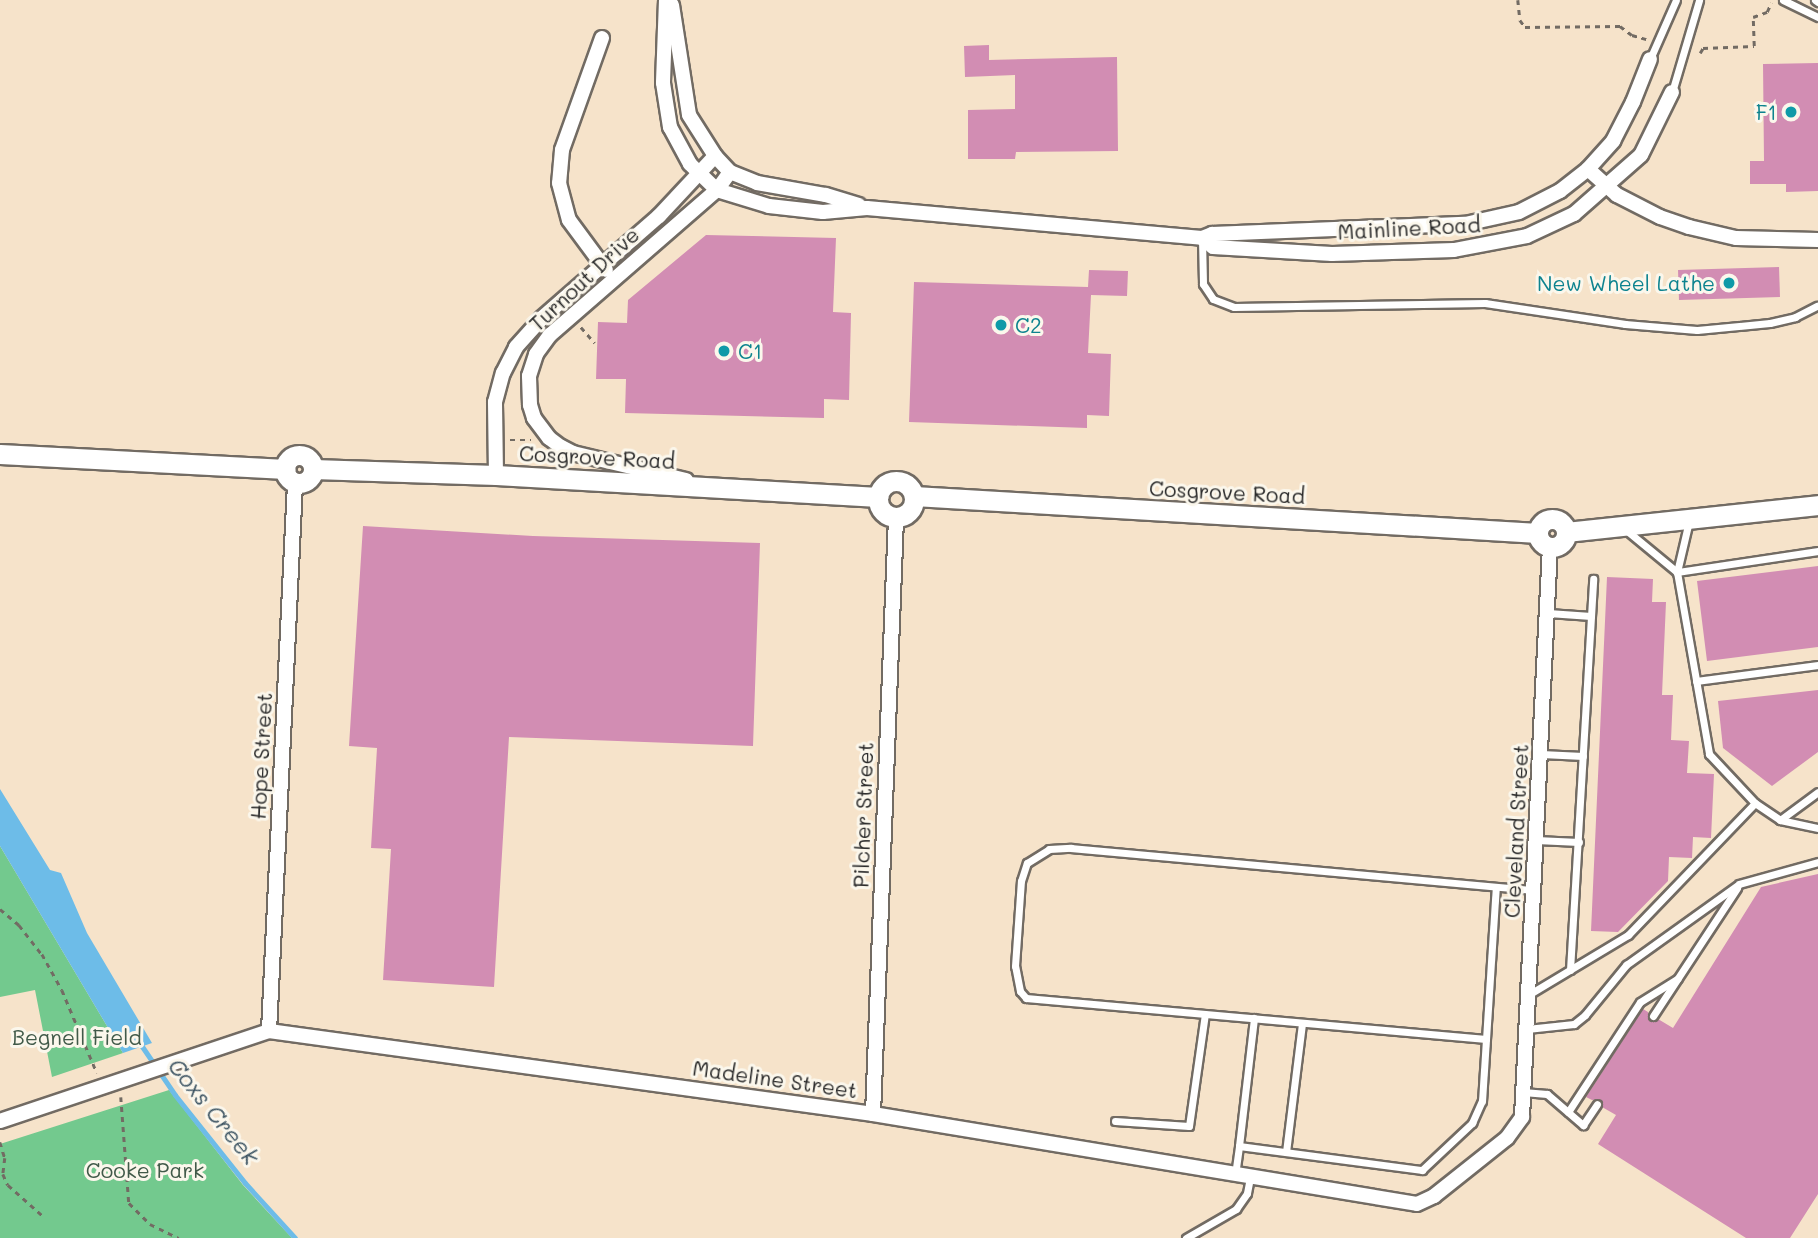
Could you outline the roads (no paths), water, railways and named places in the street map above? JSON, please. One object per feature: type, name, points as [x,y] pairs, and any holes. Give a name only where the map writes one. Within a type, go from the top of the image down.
[{"type":"main road","points":[[0,454],[290,476]]},
{"type":"main road","name":"Cosgrove Road","points":[[290,476],[289,460],[300,456],[309,460],[313,469],[496,475],[878,497]]},
{"type":"main road","points":[[893,482],[904,483],[914,496],[910,511],[896,517],[885,513],[878,497],[883,487],[893,482]]},
{"type":"main road","name":"Cosgrove Road","points":[[914,496],[1544,540]]},
{"type":"main road","points":[[1544,540],[1563,541],[1566,532],[1818,505]]},
{"type":"street","name":"Mainline Road","points":[[666,0],[663,83],[667,113],[675,139],[699,174],[717,190],[769,206],[823,212],[867,208],[1202,238],[1212,234],[1478,222],[1519,212],[1560,191],[1588,169],[1613,141],[1633,102],[1650,59]]},
{"type":"street","name":"Mainline Road","points":[[672,0],[689,114],[715,156],[730,172],[757,183],[826,195],[867,208]]},
{"type":"street","points":[[601,38],[562,150],[559,183],[569,220],[613,279]]},
{"type":"street","name":"Mainline Road","points":[[1202,238],[1213,247],[1332,254],[1454,250],[1527,236],[1574,214],[1641,155],[1672,92]]},
{"type":"street","name":"Turnout Drive","points":[[496,475],[495,402],[509,358],[542,318],[659,216],[715,156]]},
{"type":"street","points":[[1588,169],[1607,187],[1660,217],[1704,231],[1759,240],[1818,240]]},
{"type":"street","name":"Turnout Drive","points":[[711,486],[573,453],[549,438],[534,418],[528,392],[529,376],[536,354],[550,335],[717,190],[730,172]]},
{"type":"street","name":"Hope Street","points":[[269,1031],[290,476]]},
{"type":"street","name":"Pilcher Street","points":[[873,1114],[896,517]]},
{"type":"street","name":"Cleveland Street","points":[[1522,1117],[1548,613],[1544,540]]},
{"type":"street","name":"Madeline Street","points":[[0,1121],[269,1031],[873,1114],[1417,1204],[1434,1196],[1507,1138],[1522,1117]]},
{"type":"lane","name":"Mainline Road","points":[[1650,59],[1676,0]]},
{"type":"lane","name":"Mainline Road","points":[[1672,92],[1699,0]]},
{"type":"lane","points":[[1783,0],[1818,17]]},
{"type":"lane","points":[[1202,238],[1203,284],[1213,299],[1234,307],[1485,303],[1625,324],[1697,330],[1770,323],[1795,317],[1817,306]]},
{"type":"lane","points":[[1689,520],[1676,572],[1709,754],[1755,803],[1780,820],[1818,828]]},
{"type":"lane","points":[[1623,527],[1676,572],[1818,551]]},
{"type":"lane","points":[[1570,970],[1594,579]]},
{"type":"lane","points":[[1548,613],[1591,616]]},
{"type":"lane","points":[[1696,681],[1818,665]]},
{"type":"lane","points":[[1541,754],[1583,755]]},
{"type":"lane","points":[[1780,820],[1818,792]]},
{"type":"lane","points":[[1528,995],[1628,935],[1755,803]]},
{"type":"lane","points":[[1536,840],[1579,842]]},
{"type":"lane","points":[[1486,1039],[1026,998],[1020,992],[1016,966],[1021,881],[1027,863],[1049,849],[1071,848],[1534,891]]},
{"type":"lane","points":[[1526,1030],[1574,1024],[1585,1015],[1626,965],[1739,884],[1818,862]]},
{"type":"lane","points":[[1653,1016],[1739,884]]},
{"type":"lane","points":[[1239,1146],[1422,1170],[1472,1123],[1482,1101],[1496,887]]},
{"type":"lane","points":[[1568,1112],[1640,1002],[1677,979]]},
{"type":"lane","points":[[1115,1121],[1189,1126],[1205,1014]]},
{"type":"lane","points":[[1235,1175],[1254,1018]]},
{"type":"lane","points":[[1286,1152],[1302,1023]]},
{"type":"lane","points":[[1523,1092],[1547,1094],[1583,1125],[1597,1104]]},
{"type":"lane","points":[[1186,1238],[1236,1209],[1247,1193],[1250,1178]]},
{"type":"water","points":[[0,789],[50,870],[61,873],[87,933],[152,1043],[123,1053],[0,846]]},
{"type":"waterway","name":"Coxs Creek","points":[[139,1042],[175,1095],[245,1183],[295,1238]]},
{"type":"place","name":"F1","points":[[1791,112]]},
{"type":"place","name":"New Wheel Lathe","points":[[1729,283]]},
{"type":"place","name":"C2","points":[[1001,325]]},
{"type":"place","name":"C1","points":[[724,351]]},
{"type":"park label","name":"Begnell Field","points":[[77,1037]]},
{"type":"park label","name":"Cooke Park","points":[[145,1170]]}]
